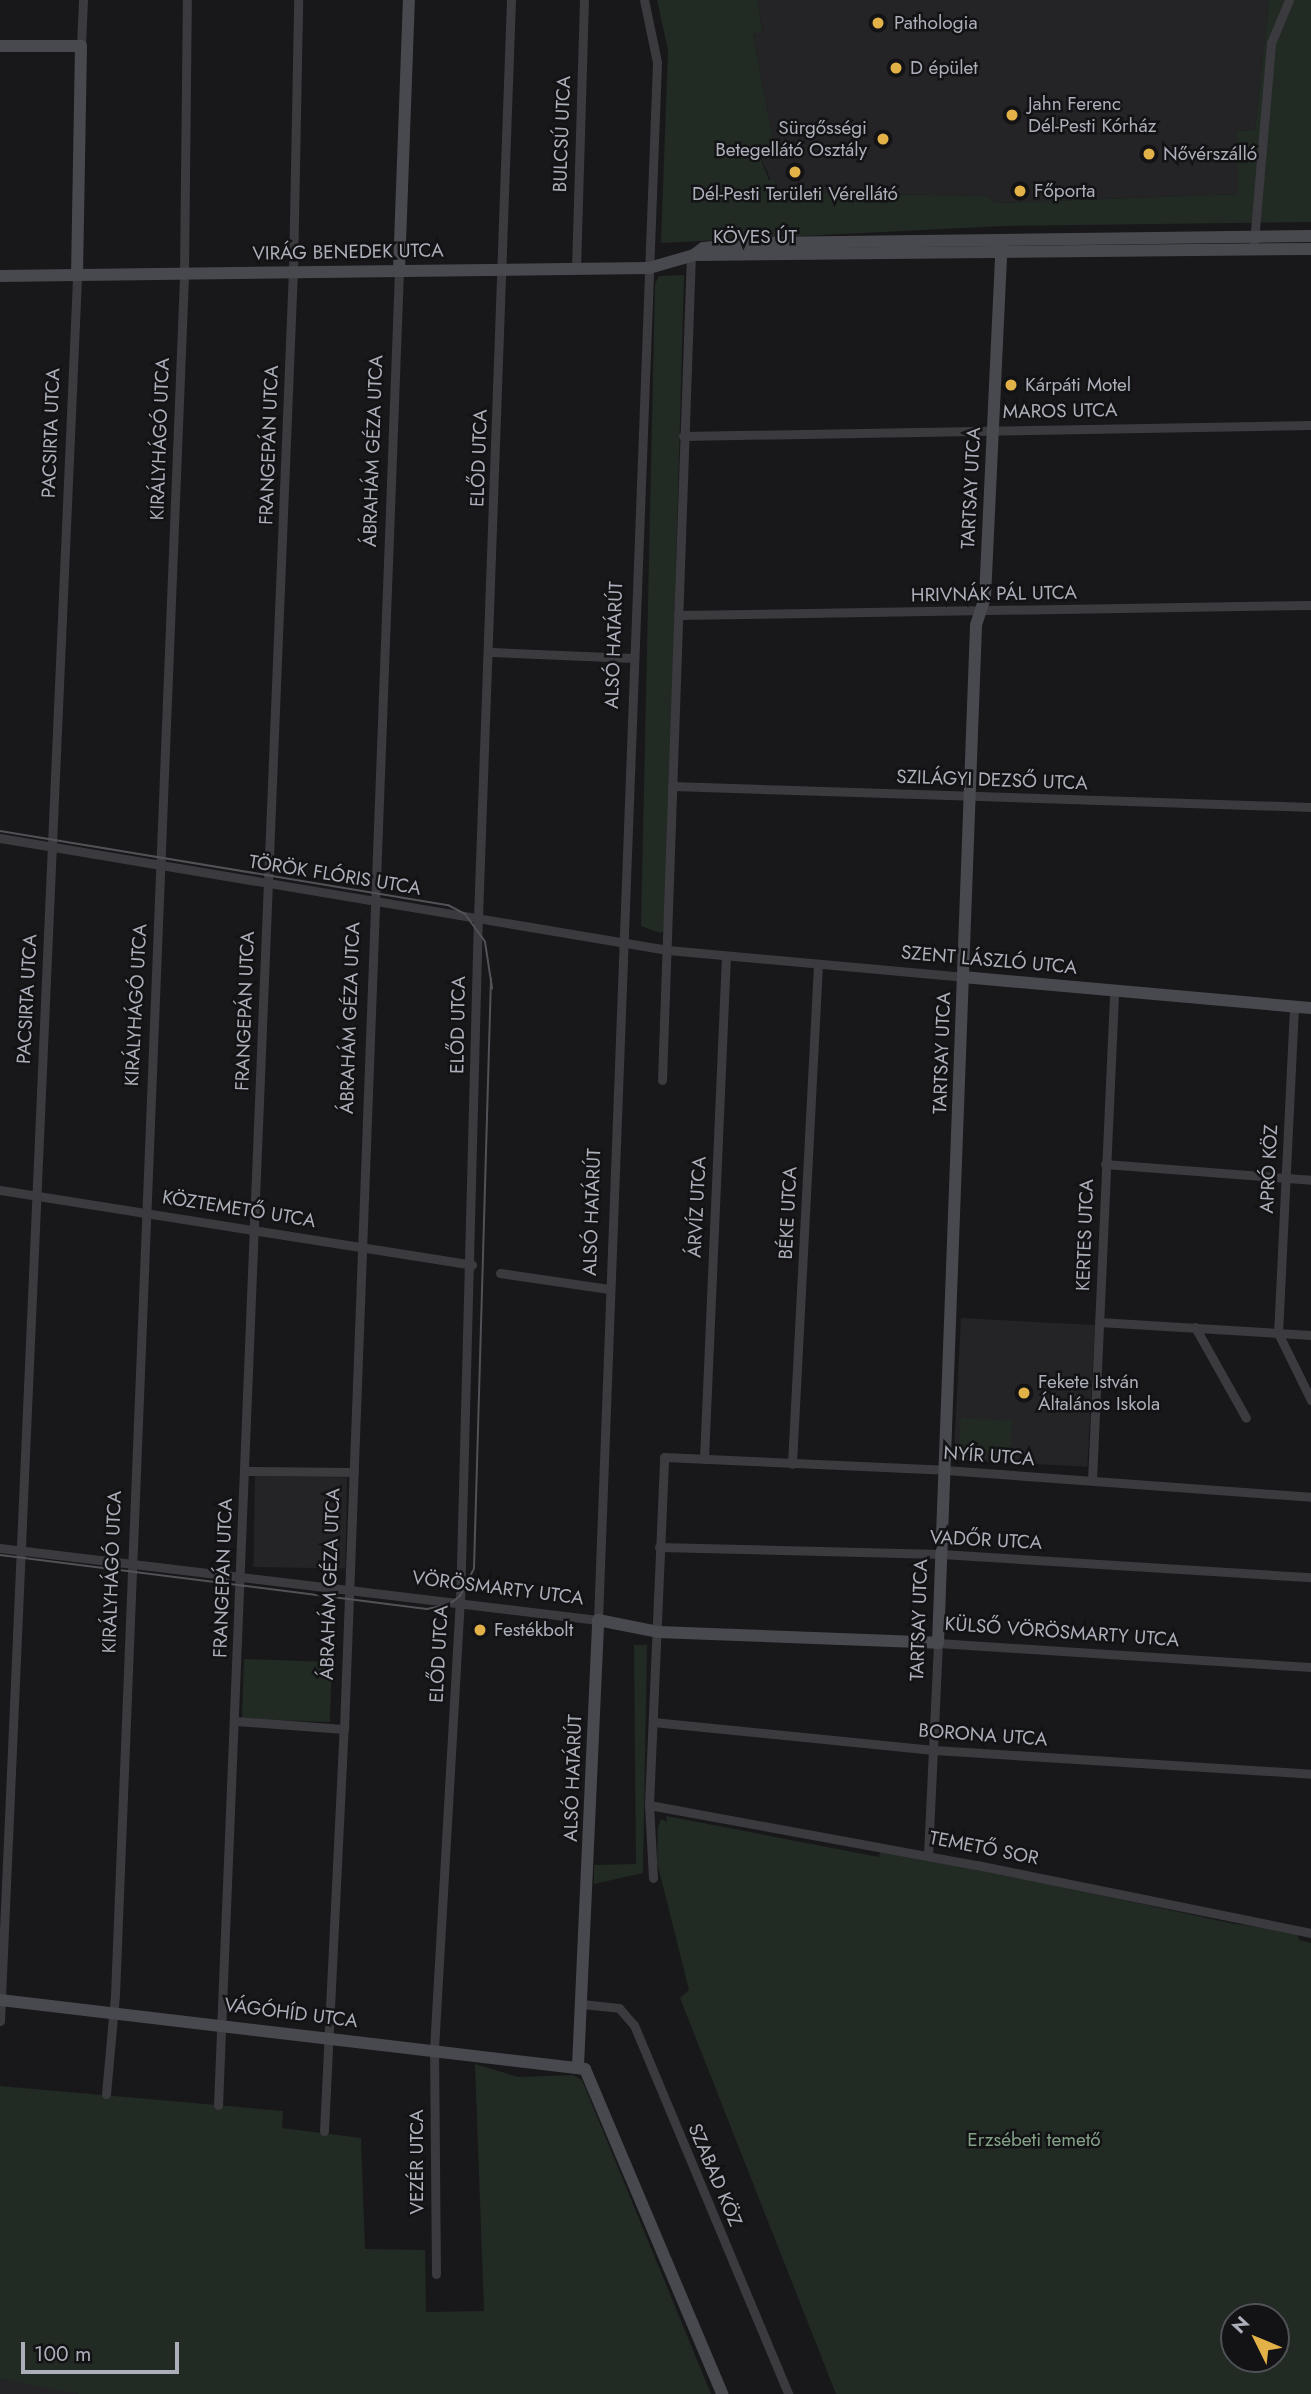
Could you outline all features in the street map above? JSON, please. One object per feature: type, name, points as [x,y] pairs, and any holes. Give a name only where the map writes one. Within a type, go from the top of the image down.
[{"type":"street","name":"PACSIRTA UTCA","points":[[0,2021],[53,846],[76,275],[83,0]]},
{"type":"street","name":"KIRÁLYHÁGÓ UTCA","points":[[106,2094],[114,2012],[143,1212],[184,274],[187,0]]},
{"type":"street","name":"FRANGEPÁN UTCA","points":[[218,2105],[224,2024],[253,1228],[293,272],[298,0]]},
{"type":"street","name":"ÁBRAHÁM GÉZA UTCA","points":[[324,2131],[344,1729],[409,0]]},
{"type":"street","name":"ELŐD UTCA","points":[[434,2049],[460,1603],[472,1265],[478,916],[491,652],[511,0]]},
{"type":"street","name":"BULCSÚ UTCA","points":[[576,269],[584,0]]},
{"type":"street","name":"ALSÓ HATÁRÚT","points":[[578,2066],[598,1620],[621,941],[657,62],[644,0]]},
{"type":"street","points":[[1254,250],[1271,43],[1289,0]]},
{"type":"street","points":[[0,46],[81,46]]},
{"type":"street","name":"KÖVES ÚT","points":[[785,250],[1002,240],[1311,236]]},
{"type":"street","name":"TARTSAY UTCA","points":[[928,1855],[970,798],[981,612],[985,597],[1002,240]]},
{"type":"street","points":[[1002,254],[1020,240]]},
{"type":"street","name":"KÖVES ÚT","points":[[692,255],[704,248],[1002,254],[1311,249]]},
{"type":"street","points":[[662,1080],[692,255]]},
{"type":"street","name":"VIRÁG BENEDEK UTCA","points":[[0,276],[649,268],[692,255]]},
{"type":"street","name":"MAROS UTCA","points":[[684,436],[1311,425]]},
{"type":"street","name":"HRIVNÁK PÁL UTCA","points":[[678,615],[1311,605]]},
{"type":"street","points":[[491,652],[633,658]]},
{"type":"street","name":"SZILÁGYI DEZSŐ UTCA","points":[[672,786],[970,798],[1311,807]]},
{"type":"street","name":"TÖRÖK FLÓRIS UTCA","points":[[0,838],[374,898],[666,950]]},
{"type":"street","name":"SZENT LÁSZLÓ UTCA","points":[[666,950],[1311,1008]]},
{"type":"street","name":"ÁRVÍZ UTCA","points":[[704,1459],[726,956]]},
{"type":"street","name":"BÉKE UTCA","points":[[792,1464],[818,964]]},
{"type":"street","name":"KERTES UTCA","points":[[1092,1480],[1114,991]]},
{"type":"street","name":"APRÓ KÖZ","points":[[1278,1333],[1294,1007]]},
{"type":"street","points":[[1105,1164],[1311,1180]]},
{"type":"street","name":"KÖZTEMETŐ UTCA","points":[[0,1190],[253,1228],[472,1265]]},
{"type":"street","points":[[500,1273],[609,1289]]},
{"type":"street","points":[[1099,1322],[1311,1335]]},
{"type":"street","points":[[1195,1327],[1246,1418]]},
{"type":"street","points":[[1278,1333],[1311,1400]]},
{"type":"street","name":"NYÍR UTCA","points":[[659,1547],[664,1457],[945,1470],[1311,1497]]},
{"type":"street","points":[[245,1471],[354,1472]]},
{"type":"street","points":[[653,1878],[649,1805],[658,1632],[659,1547]]},
{"type":"street","name":"VADŐR UTCA","points":[[659,1547],[941,1554],[1311,1577]]},
{"type":"street","points":[[0,1548],[241,1576]]},
{"type":"street","name":"VÖRÖSMARTY UTCA","points":[[241,1576],[598,1620],[642,1629]]},
{"type":"street","name":"KÜLSŐ VÖRÖSMARTY UTCA","points":[[642,1629],[658,1632],[938,1643],[1311,1667]]},
{"type":"street","points":[[235,1721],[344,1729]]},
{"type":"street","name":"BORONA UTCA","points":[[653,1722],[934,1750],[1311,1774]]},
{"type":"street","name":"TEMETŐ SOR","points":[[649,1805],[928,1855],[1311,1933]]},
{"type":"street","name":"VÁGÓHÍD UTCA","points":[[1,2000],[578,2066]]},
{"type":"street","name":"SZABAD KÖZ","points":[[582,2004],[619,2008],[634,2025],[788,2394]]},
{"type":"street","name":"VEZÉR UTCA","points":[[434,2049],[436,2274]]},
{"type":"street","points":[[578,2066],[590,2075],[722,2394]]},
{"type":"shaded area","name":"Jahn Ferenc Dél-Pesti Kórház","points":[[758,0],[1269,0],[1255,130],[1237,131],[1239,194],[996,203],[985,196],[823,193],[821,186],[777,194],[760,156],[763,146],[774,144],[753,34],[762,31]]},
{"type":"shaded area","name":"Fekete István Általános Iskola","points":[[961,1318],[1095,1325],[1087,1467],[954,1460]]},
{"type":"shaded area","points":[[255,1476],[347,1478],[345,1569],[253,1567]]},
{"type":"shaded area","points":[[0,2379],[55,2388],[79,2394],[0,2394]]},
{"type":"green space","points":[[657,0],[758,0],[762,32],[753,34],[774,145],[764,146],[765,155],[760,157],[769,180],[774,179],[777,193],[822,186],[824,193],[985,196],[997,203],[1238,194],[1237,131],[1255,130],[1269,0],[1311,0],[1311,222],[1003,226],[661,243],[668,50]]},
{"type":"green space","points":[[684,275],[666,929],[660,933],[641,926],[655,284],[659,276]]},
{"type":"green space","points":[[961,1418],[1012,1421],[1010,1455],[959,1452]]},
{"type":"green space","points":[[634,1645],[647,1645],[643,1873],[594,1884],[594,1865],[636,1864]]},
{"type":"green space","points":[[244,1659],[332,1662],[330,1722],[242,1719]]},
{"type":"green space","name":"Erzsébeti temető","points":[[666,1816],[879,1857],[881,1848],[1235,1924],[1297,1932],[1299,1940],[1311,1943],[1311,2394],[836,2394],[680,1998],[689,1990],[657,1862],[658,1827],[661,1819],[667,1822]]},
{"type":"green space","points":[[475,2064],[518,2077],[573,2075],[582,2080],[711,2394],[79,2394],[0,2379],[0,2086],[283,2111],[282,2128],[361,2138],[365,2249],[425,2250],[426,2312],[484,2311]]},
{"type":"tram line","points":[[0,831],[448,905],[465,914],[485,942],[492,988]]},
{"type":"tram line","points":[[0,1555],[427,1609],[448,1605],[460,1596],[474,1568],[491,978]]},
{"type":"place","name":"Pathologia","points":[[878,23]]},
{"type":"place","name":"D épület","points":[[896,68]]},
{"type":"place","name":"Jahn Ferenc Dél-Pesti Kórház","points":[[1012,115]]},
{"type":"place","name":"Sürgősségi Betegellátó Osztály","points":[[883,139]]},
{"type":"place","name":"Nővérszálló","points":[[1149,154]]},
{"type":"place","name":"Dél-Pesti Területi Vérellátó","points":[[795,172]]},
{"type":"place","name":"Főporta","points":[[1020,191]]},
{"type":"place","name":"Kárpáti Motel","points":[[1011,385]]},
{"type":"place","name":"Fekete István Általános Iskola","points":[[1024,1393]]},
{"type":"place","name":"Festékbolt","points":[[480,1630]]}]
